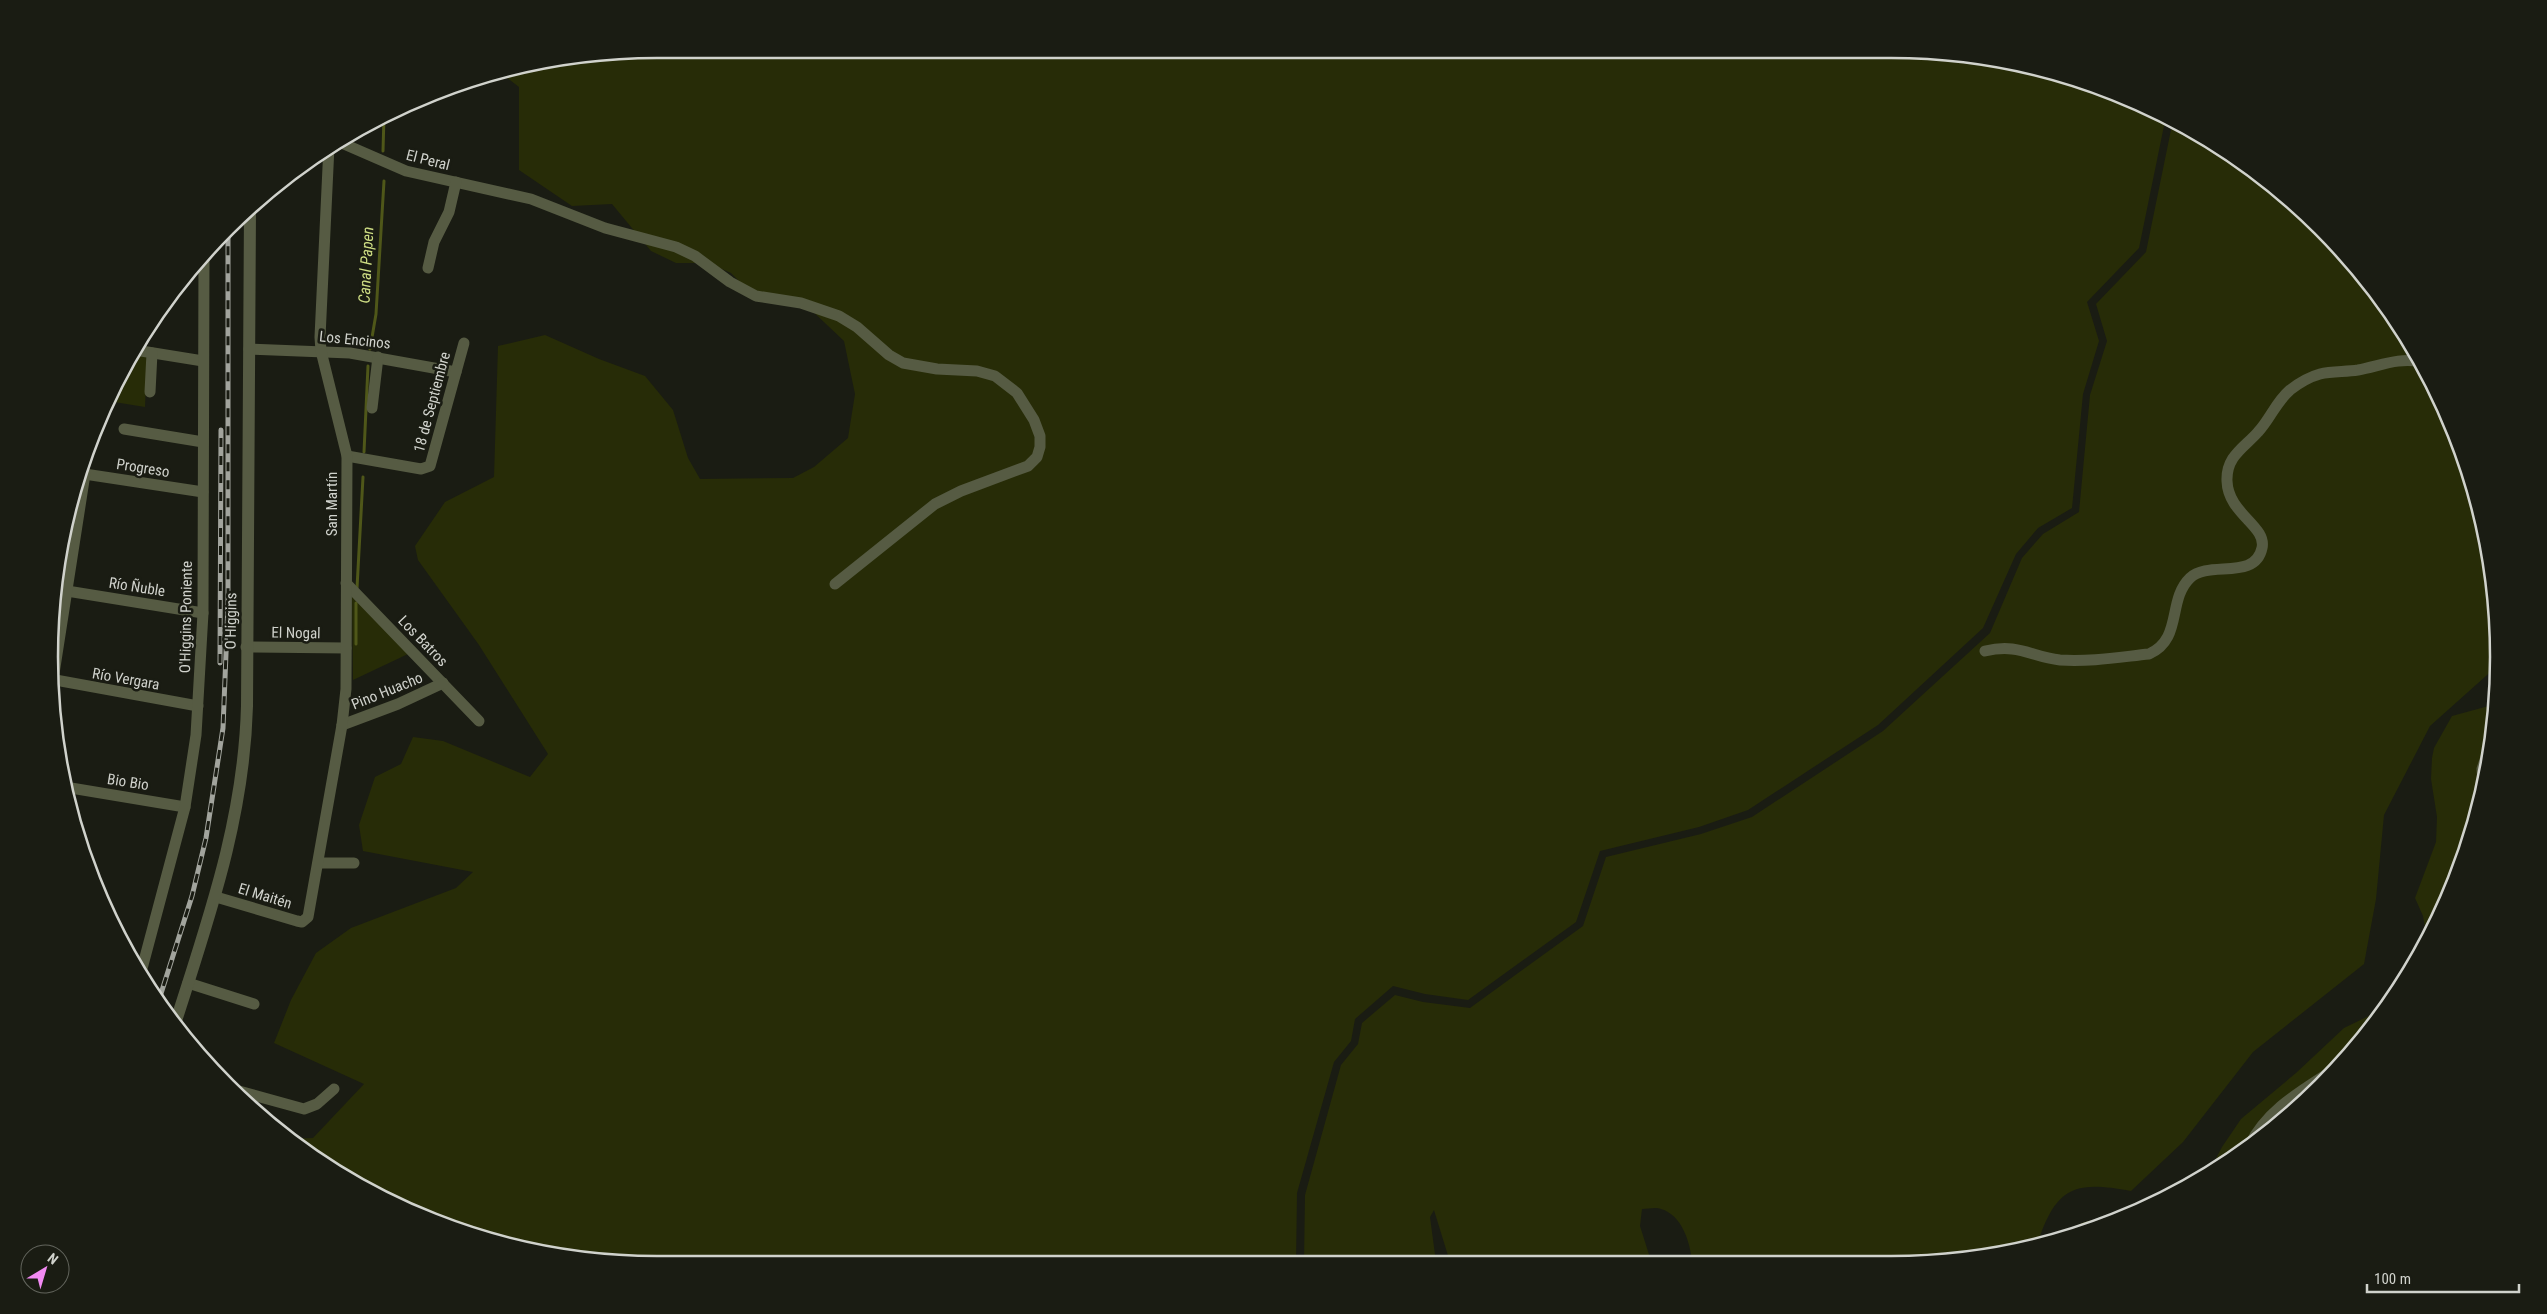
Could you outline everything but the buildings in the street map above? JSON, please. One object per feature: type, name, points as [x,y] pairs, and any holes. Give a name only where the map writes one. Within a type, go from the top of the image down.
[{"type":"street","name":"El Peral","points":[[346,145],[406,171],[515,195],[546,204],[605,228],[684,250],[706,262],[737,287],[756,296],[800,303],[839,316],[857,327],[896,360],[924,368],[986,373],[1010,386],[1024,400],[1040,436],[1040,447],[1035,461],[1028,466],[961,491],[935,504],[836,584]]},
{"type":"street","name":"San Martín","points":[[305,921],[310,913],[319,863],[342,725],[346,689],[347,456],[344,436],[321,351],[329,156]]},
{"type":"street","points":[[428,268],[434,242],[450,212],[456,182]]},
{"type":"street","name":"O'Higgins","points":[[177,1017],[216,897],[230,844],[243,768],[246,722],[250,217]]},
{"type":"street","name":"O'Higgins Poniente","points":[[143,965],[185,807],[198,706],[203,613],[204,265]]},
{"type":"street","name":"18 de Septiembre","points":[[347,456],[421,469],[428,468],[432,462],[464,343]]},
{"type":"street","name":"Los Encinos","points":[[249,349],[321,351],[378,356],[456,372]]},
{"type":"street","points":[[142,351],[203,361]]},
{"type":"street","points":[[150,392],[152,353]]},
{"type":"street","points":[[372,408],[378,356]]},
{"type":"street","points":[[1985,651],[2015,648],[2057,660],[2075,661],[2149,654],[2160,648],[2171,634],[2176,606],[2190,578],[2206,570],[2239,568],[2253,562],[2260,554],[2263,543],[2260,533],[2235,506],[2228,490],[2227,473],[2235,453],[2264,425],[2283,397],[2297,385],[2320,374],[2359,370],[2398,360],[2411,361]]},
{"type":"street","points":[[124,429],[203,442]]},
{"type":"street","name":"Progreso","points":[[86,475],[203,492]]},
{"type":"street","points":[[58,638],[71,566],[79,498]]},
{"type":"street","points":[[65,565],[71,566]]},
{"type":"street","name":"Los Batros","points":[[346,583],[479,721]]},
{"type":"street","name":"Río Ñuble","points":[[67,591],[203,613]]},
{"type":"street","name":"El Nogal","points":[[246,647],[346,648]]},
{"type":"street","name":"Río Vergara","points":[[59,681],[198,706]]},
{"type":"street","name":"Pino Huacho","points":[[342,725],[398,704],[443,683]]},
{"type":"street","name":"Bio Bio","points":[[72,788],[185,807]]},
{"type":"street","points":[[319,863],[354,863]]},
{"type":"street","name":"El Maitén","points":[[216,897],[297,921],[305,921]]},
{"type":"street","points":[[188,983],[254,1004]]},
{"type":"street","points":[[2260,1129],[2286,1100],[2310,1085]]},
{"type":"street","points":[[246,1093],[304,1109],[317,1104],[334,1089]]},
{"type":"green space","points":[[657,58],[1890,58],[1968,63],[2007,69],[2045,78],[2083,89],[2164,124],[2139,248],[2087,302],[2099,341],[2083,394],[2072,508],[2038,528],[2016,554],[1983,628],[1878,725],[1748,810],[1699,827],[1600,851],[1576,922],[1468,1000],[1425,994],[1393,986],[1355,1019],[1351,1041],[1334,1062],[1297,1193],[1296,1256],[657,1256],[579,1251],[540,1245],[502,1236],[464,1225],[428,1211],[392,1195],[357,1176],[300,1138],[313,1138],[364,1084],[274,1043],[291,1000],[316,953],[351,928],[456,888],[473,872],[363,851],[359,825],[375,777],[401,764],[413,737],[443,741],[530,777],[548,754],[479,645],[418,560],[415,546],[445,502],[494,477],[498,346],[545,335],[599,359],[645,376],[673,410],[688,458],[700,479],[793,478],[814,467],[848,438],[855,394],[844,341],[807,306],[758,300],[731,273],[708,263],[676,263],[651,251],[612,204],[572,206],[519,170],[519,87],[506,77],[579,63]]},
{"type":"green space","points":[[2171,128],[2255,181],[2314,233],[2341,262],[2366,292],[2409,357],[2428,392],[2458,464],[2478,540],[2484,579],[2488,618],[2489,673],[2430,726],[2384,815],[2376,899],[2364,964],[2253,1052],[2183,1142],[2131,1191],[2096,1187],[2082,1188],[2071,1192],[2061,1199],[2053,1209],[2040,1237],[2007,1245],[1929,1255],[1691,1256],[1687,1238],[1680,1223],[1668,1212],[1654,1208],[1642,1209],[1640,1226],[1649,1256],[1448,1256],[1434,1210],[1430,1217],[1435,1256],[1304,1256],[1305,1195],[1341,1065],[1358,1044],[1362,1023],[1395,995],[1423,1002],[1470,1008],[1583,926],[1606,857],[1701,834],[1752,817],[1883,731],[1990,633],[2022,558],[2043,534],[2079,512],[2090,395],[2107,341],[2096,304],[2146,252]]},
{"type":"green space","points":[[140,354],[145,355],[147,360],[145,407],[115,402]]},
{"type":"green space","points":[[352,596],[408,654],[353,680]]},
{"type":"green space","points":[[2487,706],[2478,774],[2469,812],[2458,850],[2425,928],[2423,916],[2415,898],[2436,842],[2437,817],[2431,779],[2432,758],[2434,748],[2452,716]]},
{"type":"green space","points":[[2371,1015],[2341,1052],[2314,1081],[2255,1133],[2215,1160],[2241,1119],[2296,1073],[2344,1028]]},
{"type":"waterway","name":"Canal Papen","points":[[383,151],[384,123]]},
{"type":"waterway","name":"Canal Papen","points":[[370,349],[376,314],[384,181]]},
{"type":"waterway","name":"Canal Papen","points":[[364,452],[368,366]]},
{"type":"waterway","name":"Canal Papen","points":[[357,588],[363,477]]},
{"type":"waterway","name":"Canal Papen","points":[[356,603],[356,644]]},
{"type":"waterway","points":[[2079,1226],[2085,1224]]},
{"type":"railway","points":[[161,993],[192,896],[206,838],[223,728],[228,604],[228,238]]},
{"type":"railway","points":[[220,663],[221,430]]}]
